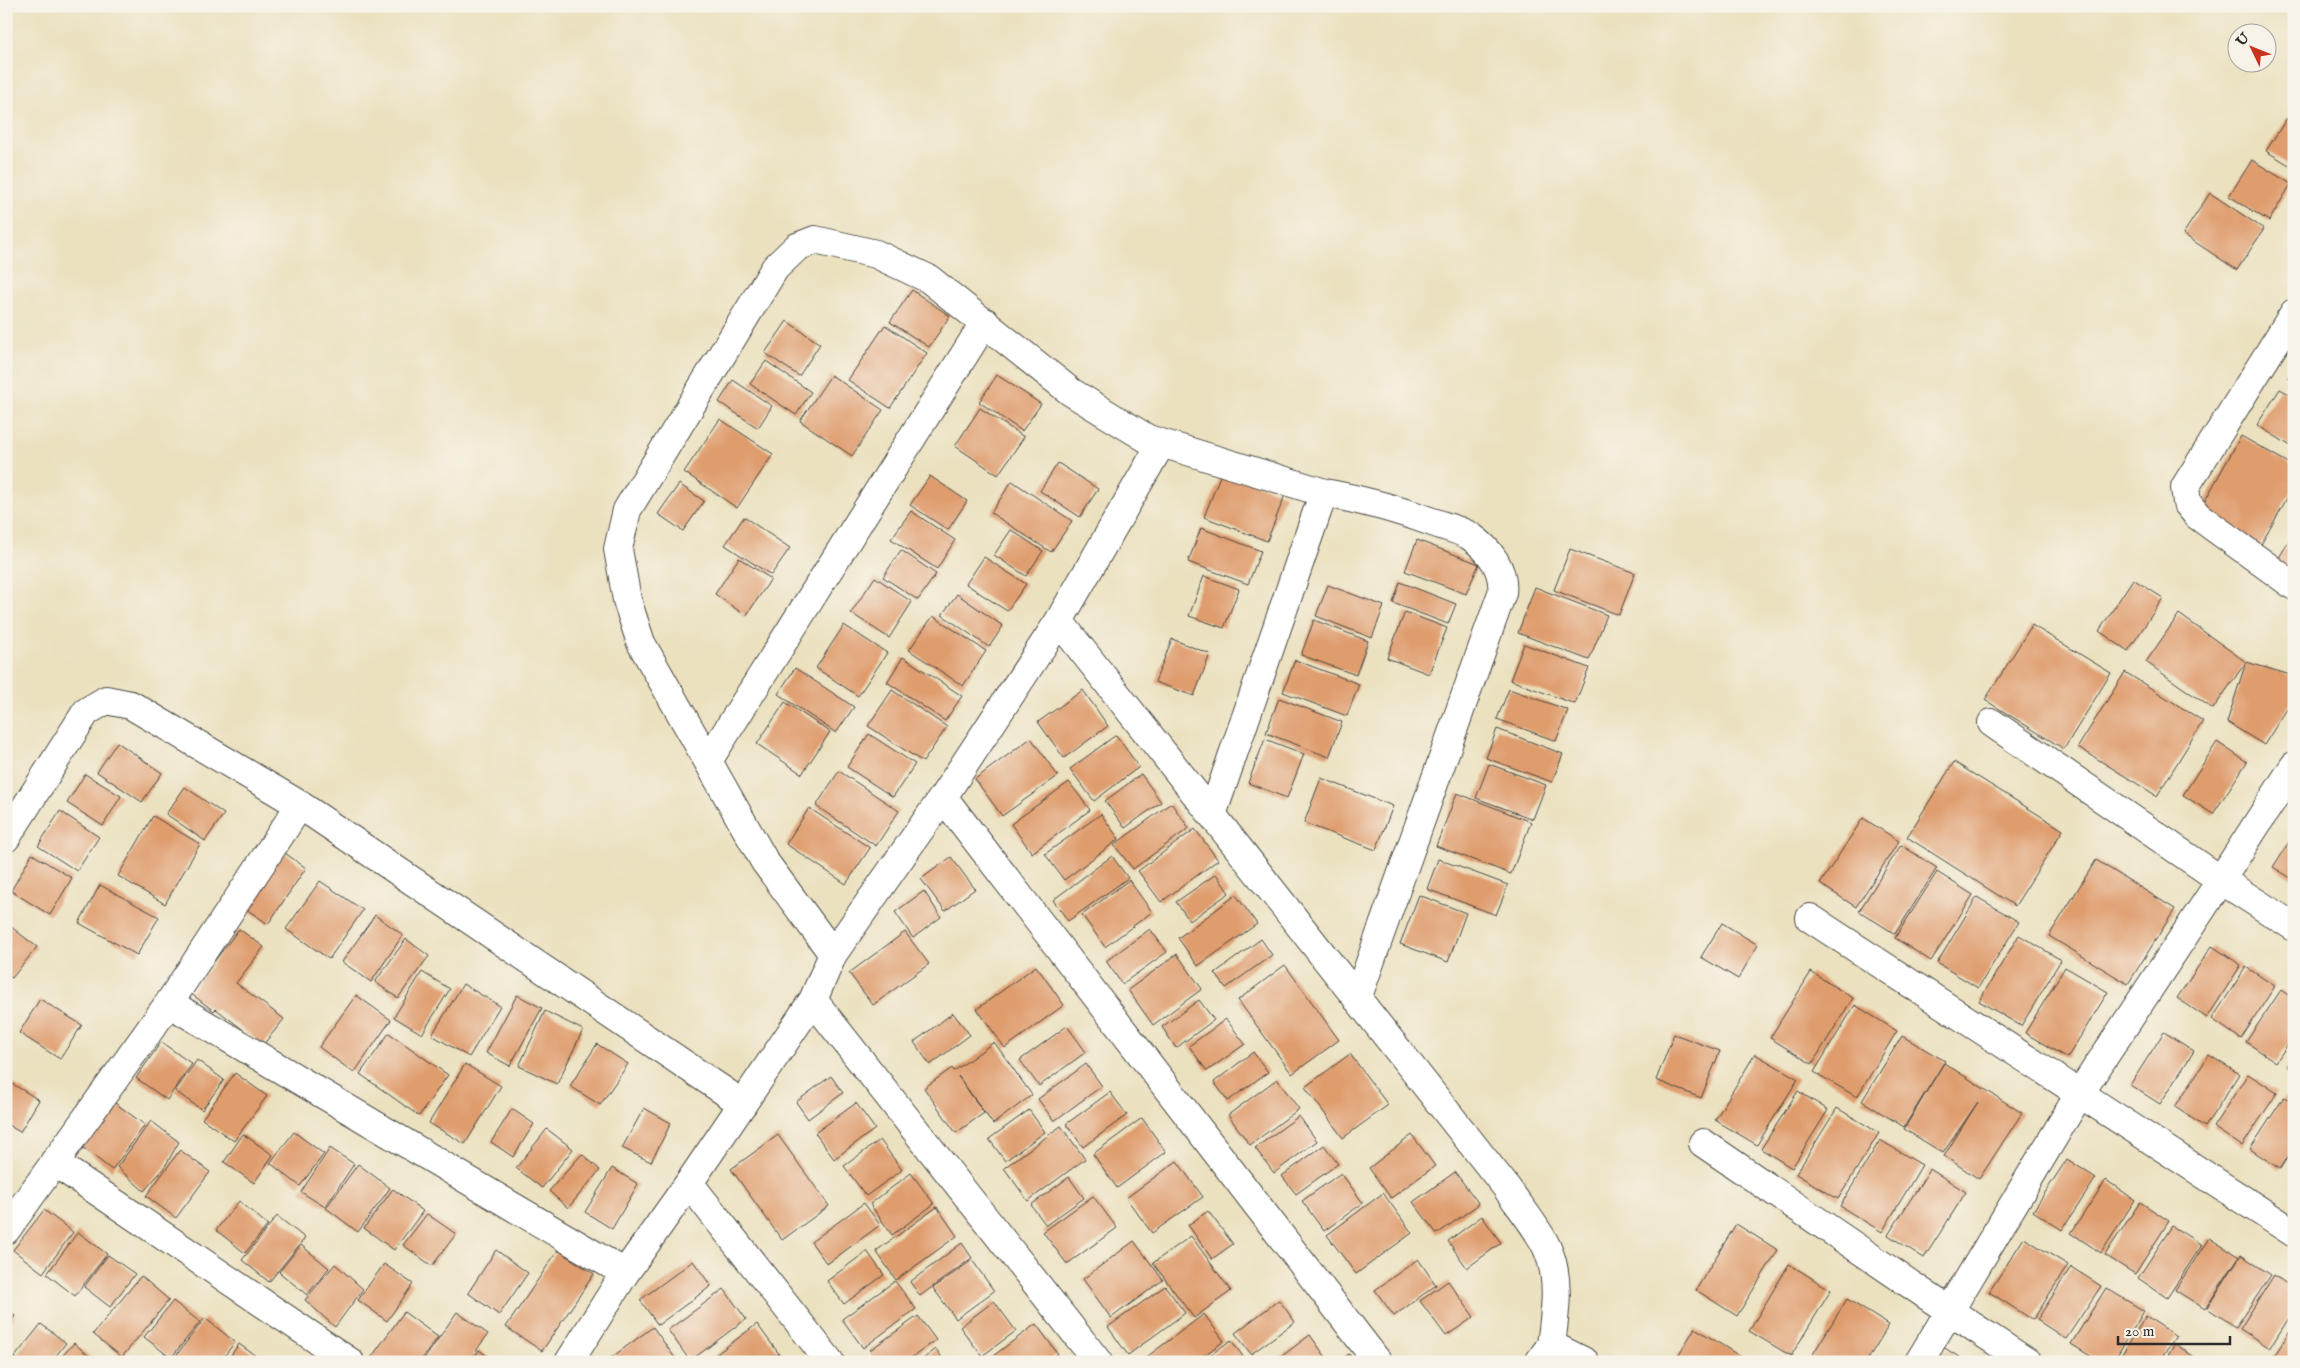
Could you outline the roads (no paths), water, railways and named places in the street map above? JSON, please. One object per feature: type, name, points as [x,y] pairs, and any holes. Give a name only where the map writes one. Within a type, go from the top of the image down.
[{"type":"street","points":[[833,954],[765,862],[641,643],[626,600],[618,548],[627,510],[718,358],[776,268],[797,247],[815,240],[876,254],[929,279],[985,322],[1027,359],[1071,392],[1148,439],[1325,493],[1411,514],[1469,535],[1500,568],[1504,582],[1502,593],[1357,999]]},
{"type":"street","points":[[2294,313],[2185,487],[2187,503],[2198,516],[2294,586]]},
{"type":"street","points":[[708,761],[985,322]]},
{"type":"street","points":[[568,1362],[625,1273],[813,1000],[833,954],[943,797],[1060,621],[1161,444]]},
{"type":"street","points":[[1212,816],[1325,493]]},
{"type":"street","points":[[1060,621],[1212,816],[1506,1186],[1547,1248],[1555,1274],[1556,1298],[1545,1353],[1585,1362]]},
{"type":"street","points":[[6,838],[86,712],[106,700],[131,706],[300,805],[743,1104]]},
{"type":"street","points":[[1992,723],[2221,880],[2294,927]]},
{"type":"street","points":[[1919,1362],[1948,1310],[2080,1094],[2294,766]]},
{"type":"street","points":[[943,797],[1378,1362]]},
{"type":"street","points":[[6,1230],[169,1003],[300,805]]},
{"type":"street","points":[[1810,918],[2294,1233]]},
{"type":"street","points":[[813,1000],[1098,1362]]},
{"type":"street","points":[[169,1003],[625,1273]]},
{"type":"street","points":[[1703,1143],[2027,1362]]},
{"type":"street","points":[[54,1162],[350,1362]]},
{"type":"street","points":[[688,1183],[830,1362]]}]
